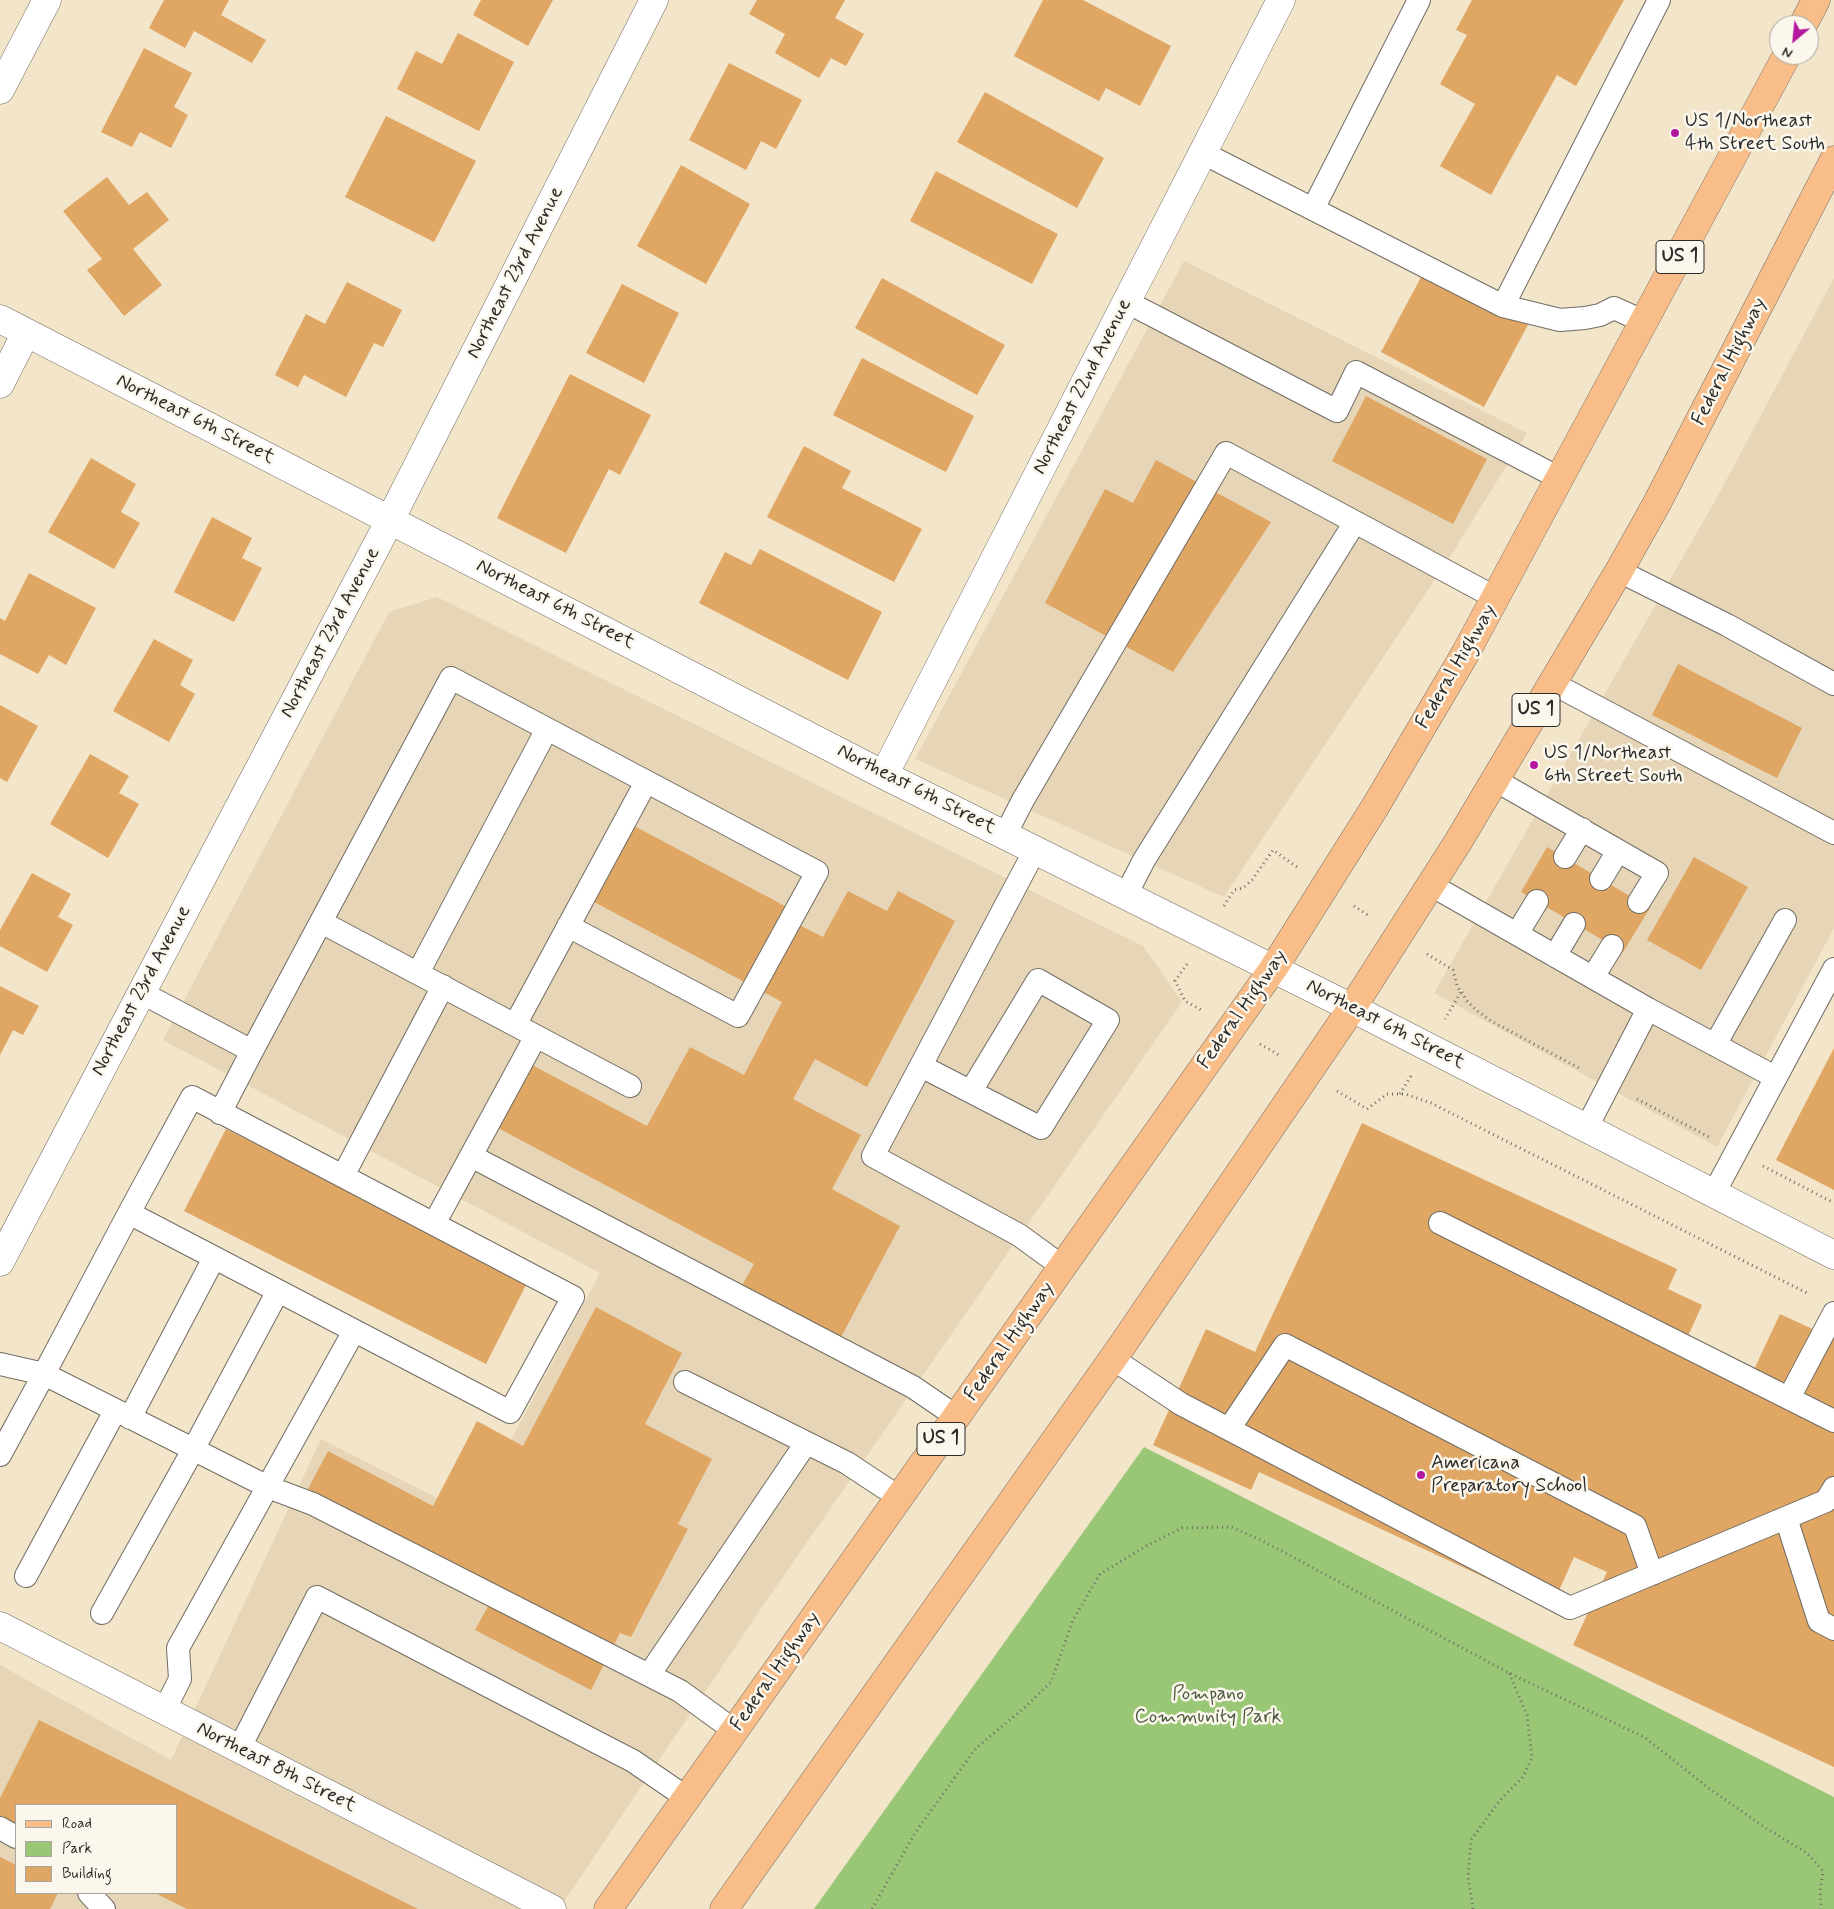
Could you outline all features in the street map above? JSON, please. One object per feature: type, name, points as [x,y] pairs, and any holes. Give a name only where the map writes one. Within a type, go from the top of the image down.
[{"type":"main road","points":[[1808,15],[1816,0]]},
{"type":"main road","name":"Federal Highway","points":[[608,1909],[1273,968],[1380,798],[1465,654],[1782,65]]},
{"type":"main road","name":"Federal Highway","points":[[724,1909],[1113,1359],[1352,1008],[1431,885],[1496,780],[1656,505],[1834,160]]},
{"type":"street","points":[[0,90],[47,0]]},
{"type":"street","name":"Northeast 23rd Avenue","points":[[0,1262],[390,520],[654,0]]},
{"type":"street","name":"Northeast 22nd Avenue","points":[[884,775],[1281,0]]},
{"type":"street","name":"Northeast 6th Street","points":[[0,319],[884,775],[1273,968],[1834,1255]]},
{"type":"street","points":[[0,384],[26,333]]},
{"type":"street","name":"Northeast 8th Street","points":[[0,1626],[552,1909]]},
{"type":"lane","points":[[1313,209],[1419,0]]},
{"type":"lane","points":[[1503,306],[1658,0]]},
{"type":"lane","points":[[1203,153],[1503,306],[1560,320],[1600,315],[1614,308],[1645,322]]},
{"type":"lane","points":[[1127,302],[1337,411],[1356,372],[1560,479]]},
{"type":"lane","points":[[1005,835],[1028,792],[1226,453],[1496,598]]},
{"type":"lane","points":[[1126,895],[1144,860],[1355,522]]},
{"type":"lane","points":[[1619,571],[1727,625],[1834,684]]},
{"type":"lane","points":[[220,1113],[452,678],[817,872],[738,1016],[568,926]]},
{"type":"lane","points":[[1552,683],[1834,833]]},
{"type":"lane","points":[[418,973],[546,729]]},
{"type":"lane","points":[[1496,780],[1657,873],[1640,902]]},
{"type":"lane","points":[[515,1025],[646,782]]},
{"type":"lane","points":[[1565,857],[1582,829]]},
{"type":"lane","points":[[1035,850],[873,1156],[1019,1235],[1063,1267]]},
{"type":"lane","points":[[1601,879],[1618,851]]},
{"type":"lane","points":[[1431,885],[1648,1009],[1776,1078]]},
{"type":"lane","points":[[1517,934],[1537,901]]},
{"type":"lane","points":[[1715,1045],[1785,920]]},
{"type":"lane","points":[[321,922],[630,1086]]},
{"type":"lane","points":[[1555,956],[1574,924]]},
{"type":"lane","points":[[1593,977],[1612,946]]},
{"type":"lane","points":[[1714,1194],[1834,969]]},
{"type":"lane","points":[[921,1066],[1041,1128],[1108,1020],[1038,980],[971,1091]]},
{"type":"lane","points":[[343,1176],[443,986]]},
{"type":"lane","points":[[142,992],[252,1051]]},
{"type":"lane","points":[[1586,1128],[1648,1009]]},
{"type":"lane","points":[[434,1224],[536,1036]]},
{"type":"lane","points":[[0,1455],[44,1374],[130,1213],[192,1098],[573,1296],[510,1412],[130,1213]]},
{"type":"lane","points":[[471,1156],[913,1388],[957,1417]]},
{"type":"lane","points":[[1440,1223],[1834,1421]]},
{"type":"lane","points":[[26,1576],[214,1258]]},
{"type":"lane","points":[[102,1613],[193,1450],[278,1291]]},
{"type":"lane","points":[[1789,1398],[1834,1313]]},
{"type":"lane","points":[[164,1710],[180,1679],[178,1648],[354,1331]]},
{"type":"lane","points":[[1229,1429],[1285,1345],[1635,1526],[1652,1574]]},
{"type":"lane","points":[[1113,1359],[1181,1404],[1570,1608],[1826,1501],[1834,1488]]},
{"type":"lane","points":[[0,1364],[44,1374],[268,1487],[313,1504],[680,1691],[735,1731]]},
{"type":"lane","points":[[685,1382],[847,1463],[900,1498]]},
{"type":"lane","points":[[649,1675],[806,1443]]},
{"type":"lane","points":[[1786,1518],[1818,1621],[1834,1629]]},
{"type":"lane","points":[[239,1749],[317,1597],[633,1761],[687,1798]]},
{"type":"lane","points":[[0,1828],[15,1836]]},
{"type":"lane","points":[[90,1894],[104,1909]]},
{"type":"path","points":[[1461,992],[1471,1005],[1491,1020],[1834,1204]]},
{"type":"path","points":[[1400,1094],[1431,1103],[1816,1298]]},
{"type":"path","points":[[872,1909],[915,1833],[976,1748],[1023,1709],[1051,1682],[1073,1620],[1100,1574],[1148,1545],[1182,1528],[1231,1526],[1261,1540],[1509,1673],[1644,1737],[1718,1795],[1764,1827],[1807,1853],[1823,1871],[1820,1892],[1821,1909]]},
{"type":"path","points":[[1473,1909],[1468,1877],[1471,1840],[1500,1800],[1522,1778],[1532,1758],[1526,1715],[1509,1673]]},
{"type":"shaded area","points":[[1184,261],[1527,433],[1453,552],[1224,897],[915,759]]},
{"type":"shaded area","points":[[1834,278],[1834,928],[1717,1147],[1434,993],[1720,492]]},
{"type":"shaded area","points":[[437,597],[1143,946],[1182,1002],[760,1610],[559,1909],[0,1909],[0,1665],[171,1760],[321,1439],[471,1515],[600,1273],[163,1040],[389,612]]},
{"type":"green space","name":"Pompano Community Park","points":[[1144,1447],[1834,1797],[1834,1909],[814,1909]]},
{"type":"building","points":[[164,0],[229,0],[221,15],[266,40],[252,63],[194,31],[185,48],[149,28]]},
{"type":"building","points":[[481,0],[553,0],[528,46],[473,15]]},
{"type":"building","points":[[757,0],[845,0],[835,18],[864,34],[846,66],[831,58],[819,78],[775,53],[785,34],[749,14]]},
{"type":"building","points":[[1043,0],[1083,0],[1171,46],[1140,106],[1106,88],[1099,101],[1014,56]]},
{"type":"building","points":[[1472,0],[1624,0],[1576,86],[1557,75],[1491,195],[1440,166],[1475,104],[1440,84],[1467,35],[1456,30]]},
{"type":"building","points":[[458,33],[514,62],[479,131],[397,89],[416,51],[442,64]]},
{"type":"building","points":[[144,48],[192,73],[174,107],[188,115],[171,148],[140,132],[132,147],[101,132]]},
{"type":"building","points":[[729,63],[802,100],[776,149],[761,141],[746,170],[689,140]]},
{"type":"building","points":[[985,92],[1104,158],[1077,208],[957,142]]},
{"type":"building","points":[[386,116],[476,161],[434,242],[345,197]]},
{"type":"building","points":[[681,165],[750,204],[706,284],[637,246]]},
{"type":"building","points":[[936,171],[1058,234],[1032,284],[910,221]]},
{"type":"building","points":[[107,177],[129,205],[147,192],[169,220],[133,249],[162,285],[124,316],[87,270],[102,259],[63,211]]},
{"type":"building","points":[[1427,266],[1530,321],[1484,407],[1381,352]]},
{"type":"building","points":[[882,278],[1005,345],[977,395],[855,328]]},
{"type":"building","points":[[347,282],[402,310],[383,347],[374,343],[346,397],[304,375],[298,387],[275,375],[306,314],[325,324]]},
{"type":"building","points":[[622,284],[679,313],[644,383],[586,353]]},
{"type":"building","points":[[862,358],[974,416],[946,472],[833,415]]},
{"type":"building","points":[[570,374],[651,415],[620,475],[609,469],[566,553],[497,518]]},
{"type":"building","points":[[1366,396],[1487,459],[1453,524],[1332,461]]},
{"type":"building","points":[[804,446],[851,471],[842,488],[922,529],[894,582],[767,517]]},
{"type":"building","points":[[91,458],[136,484],[121,512],[140,523],[114,569],[48,532]]},
{"type":"building","points":[[1156,460],[1271,522],[1173,672],[1045,603],[1105,489],[1133,503]]},
{"type":"building","points":[[212,517],[252,538],[242,558],[262,568],[234,622],[174,592]]},
{"type":"building","points":[[760,549],[882,612],[848,680],[699,603],[725,552],[751,565]]},
{"type":"building","points":[[29,573],[96,608],[66,665],[49,655],[38,674],[0,654],[0,618],[5,621]]},
{"type":"building","points":[[154,639],[193,660],[180,685],[195,694],[169,742],[113,711]]},
{"type":"building","points":[[1678,664],[1802,728],[1777,778],[1652,715]]},
{"type":"building","points":[[0,705],[38,726],[7,782],[0,778]]},
{"type":"building","points":[[90,754],[129,776],[119,793],[139,804],[108,858],[50,824]]},
{"type":"building","points":[[621,819],[785,906],[780,915],[823,937],[848,891],[887,911],[898,891],[955,921],[867,1087],[815,1059],[793,1099],[861,1135],[832,1189],[900,1226],[839,1341],[740,1289],[754,1264],[498,1128],[532,1065],[647,1126],[690,1047],[744,1075],[782,1002],[581,895]]},
{"type":"building","points":[[1547,847],[1650,908],[1623,952],[1521,892]]},
{"type":"building","points":[[1694,857],[1748,887],[1701,970],[1647,940]]},
{"type":"building","points":[[32,873],[71,894],[58,917],[73,925],[47,972],[0,946],[0,930]]},
{"type":"building","points":[[0,986],[39,1006],[23,1035],[13,1030],[0,1055]]},
{"type":"building","points":[[1834,1048],[1834,1190],[1776,1160]]},
{"type":"building","points":[[1362,1123],[1677,1269],[1668,1289],[1702,1305],[1684,1345],[1751,1376],[1780,1314],[1834,1339],[1834,1767],[1573,1645],[1607,1572],[1574,1557],[1557,1595],[1531,1599],[1259,1472],[1251,1490],[1153,1445],[1206,1329],[1255,1352]]},
{"type":"building","points":[[226,1129],[528,1281],[486,1364],[184,1211]]},
{"type":"building","points":[[596,1307],[682,1353],[645,1424],[712,1459],[678,1524],[688,1529],[631,1637],[620,1633],[591,1690],[475,1630],[498,1588],[308,1489],[328,1451],[433,1506],[477,1421],[523,1446]]},
{"type":"building","points":[[39,1720],[418,1909],[187,1909],[157,1894],[178,1894],[178,1804],[15,1804],[15,1824],[0,1816],[0,1798]]},
{"type":"building","points":[[0,1857],[15,1864],[15,1894],[58,1894],[50,1909],[0,1909]]},
{"type":"place","name":"US 1/Northeast 4th Street South","points":[[1675,133]]},
{"type":"place","name":"US 1/Northeast 6th Street South","points":[[1534,765]]},
{"type":"place","name":"Americana Preparatory School","points":[[1421,1475]]}]
